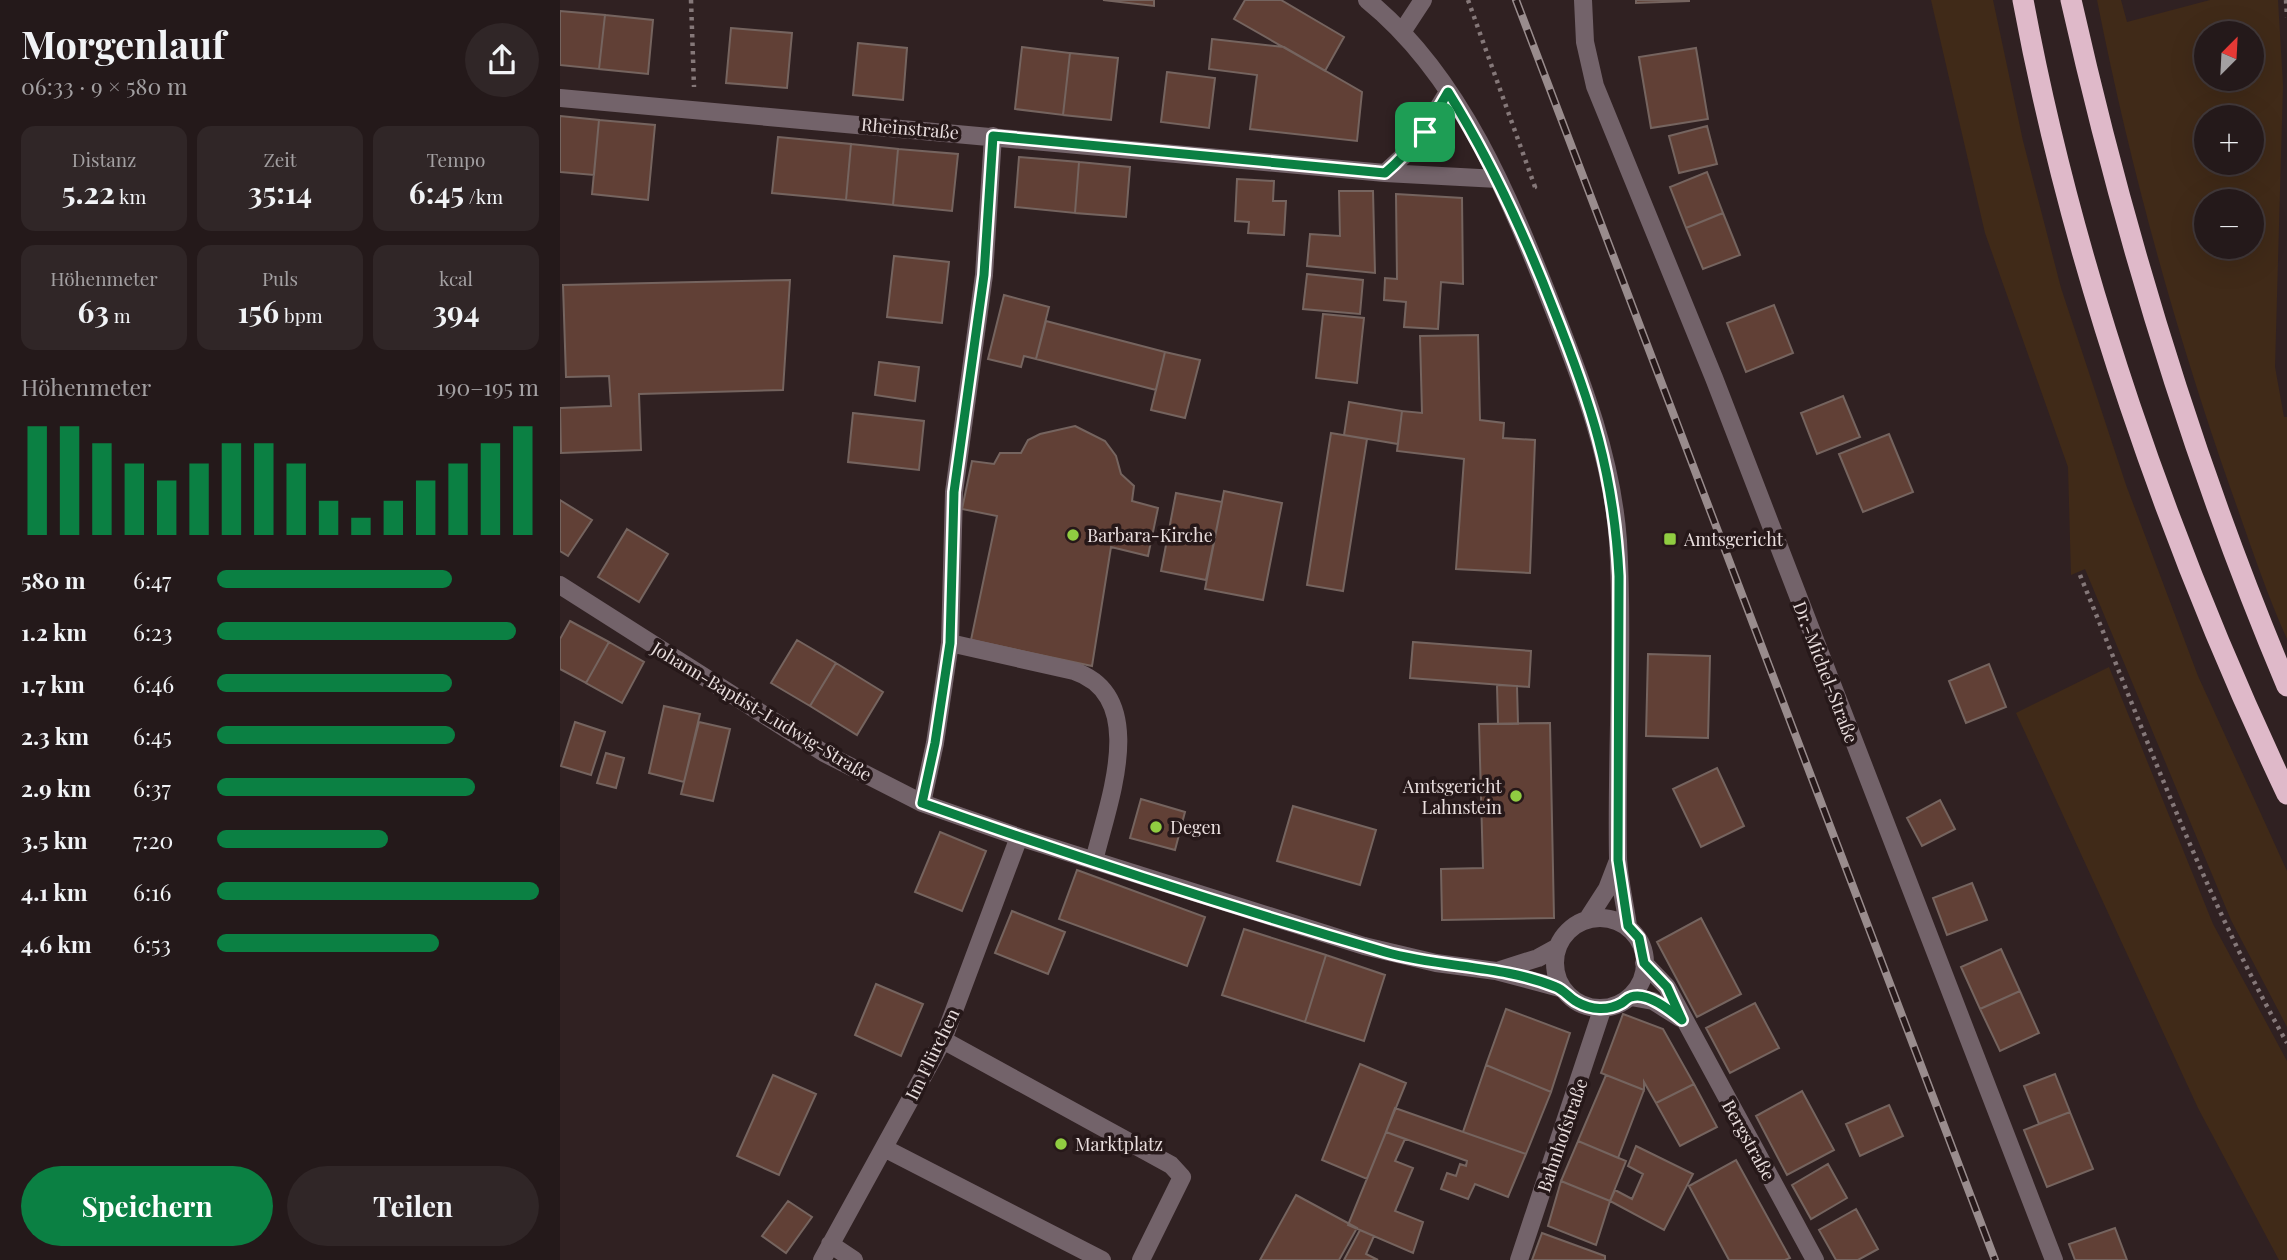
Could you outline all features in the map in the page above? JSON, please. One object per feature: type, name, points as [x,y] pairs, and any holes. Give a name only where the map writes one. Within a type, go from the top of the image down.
[{"type":"highway","points":[[2022,0],[2073,212],[2125,386],[2215,632],[2287,794]]},
{"type":"highway","points":[[2070,0],[2129,238],[2167,364],[2209,488],[2287,686]]},
{"type":"street","points":[[1367,0],[1402,32],[1448,92],[1509,199],[1589,401],[1602,447],[1613,503],[1619,576],[1618,860],[1628,926]]},
{"type":"street","points":[[1402,32],[1423,0]]},
{"type":"street","name":"Dr.-Michel-Straße","points":[[1583,0],[1586,42],[1595,86],[1714,378],[2054,1260]]},
{"type":"street","points":[[1385,173],[1406,155],[1425,132],[1448,92]]},
{"type":"street","name":"Rheinstraße","points":[[560,98],[1385,173],[1498,179]]},
{"type":"street","points":[[922,803],[935,743],[950,643],[954,492],[984,275],[993,136]]},
{"type":"street","name":"Johann-Baptist-Ludwig-Straße","points":[[560,585],[824,753],[922,803],[1019,837],[1391,954],[1496,971],[1560,988]]},
{"type":"street","points":[[950,643],[1074,671],[1090,677],[1104,688],[1120,729],[1118,752],[1094,861]]},
{"type":"street","name":"Im Flürchen","points":[[826,1252],[943,1041],[1019,837]]},
{"type":"street","points":[[1587,920],[1608,918],[1628,926],[1639,938],[1644,963],[1640,981],[1631,997],[1620,1005],[1602,1010],[1577,1002],[1560,988],[1554,968],[1558,947],[1569,931],[1587,920],[1608,889],[1618,860]]},
{"type":"street","name":"Johann-Baptist-Ludwig-Straße","points":[[1496,971],[1538,958],[1558,947]]},
{"type":"street","name":"Bergstraße","points":[[1644,963],[1667,987],[1682,1020],[1815,1260]]},
{"type":"street","name":"Bergstraße","points":[[1631,997],[1653,1001],[1682,1020]]},
{"type":"street","name":"Bahnhofstraße","points":[[1519,1260],[1602,1010]]},
{"type":"street","points":[[943,1041],[1171,1165],[1182,1177],[1142,1260]]},
{"type":"street","points":[[884,1148],[1101,1260]]},
{"type":"street","points":[[826,1252],[854,1260]]},
{"type":"path","points":[[691,0],[692,108]]},
{"type":"path","points":[[1468,0],[1535,187],[1509,199]]},
{"type":"path","points":[[2286,0],[2287,17]]},
{"type":"path","points":[[2080,575],[2208,888],[2259,993],[2287,1043]]},
{"type":"shaded area","points":[[1931,0],[1993,0],[2023,141],[2061,288],[2126,485],[2198,676],[2287,871],[2287,1027],[2231,920],[2085,569],[2071,575],[2068,467],[1985,233]]},
{"type":"shaded area","points":[[2097,0],[2121,0],[2127,22],[2210,0],[2278,0],[2283,85],[2275,367],[2284,417],[2287,417],[2287,639],[2251,546],[2191,369],[2155,248],[2124,125]]},
{"type":"shaded area","points":[[2109,667],[2213,924],[2287,1061],[2287,1260],[2279,1260],[2198,1108],[2016,713]]},
{"type":"building","points":[[1103,0],[1154,0],[1154,6]]},
{"type":"building","points":[[1245,0],[1281,0],[1344,37],[1325,71],[1234,19]]},
{"type":"building","points":[[1636,0],[1689,0],[1689,1],[1636,3]]},
{"type":"building","points":[[560,11],[605,15],[599,69],[560,65]]},
{"type":"building","points":[[605,15],[653,20],[648,74],[599,69]]},
{"type":"building","points":[[731,28],[792,33],[787,88],[726,83]]},
{"type":"building","points":[[1212,39],[1284,47],[1362,92],[1357,141],[1250,129],[1257,75],[1209,69]]},
{"type":"building","points":[[858,43],[907,48],[903,100],[853,95]]},
{"type":"building","points":[[1022,47],[1070,53],[1063,115],[1015,109]]},
{"type":"building","points":[[1696,48],[1708,119],[1651,128],[1639,57]]},
{"type":"building","points":[[1070,53],[1118,58],[1111,120],[1063,115]]},
{"type":"building","points":[[1167,72],[1215,78],[1209,128],[1161,122]]},
{"type":"building","points":[[560,116],[599,120],[594,175],[560,172]]},
{"type":"building","points":[[599,120],[655,125],[648,200],[592,194]]},
{"type":"building","points":[[1707,126],[1717,164],[1679,173],[1669,136]]},
{"type":"building","points":[[778,137],[851,144],[846,200],[772,193]]},
{"type":"building","points":[[851,144],[898,149],[893,205],[846,200]]},
{"type":"building","points":[[898,149],[958,154],[952,211],[893,205]]},
{"type":"building","points":[[1019,157],[1079,162],[1075,213],[1015,207]]},
{"type":"building","points":[[1079,162],[1130,167],[1126,217],[1075,213]]},
{"type":"building","points":[[1707,172],[1723,213],[1686,228],[1670,187]]},
{"type":"building","points":[[1237,179],[1274,181],[1273,201],[1286,201],[1284,235],[1248,233],[1249,222],[1235,221]]},
{"type":"building","points":[[1339,191],[1373,191],[1375,273],[1307,266],[1310,234],[1340,236]]},
{"type":"building","points":[[1396,194],[1462,198],[1463,284],[1441,282],[1438,329],[1404,327],[1406,302],[1384,300],[1385,278],[1397,279]]},
{"type":"building","points":[[1723,213],[1740,255],[1703,269],[1686,228]]},
{"type":"building","points":[[894,256],[949,262],[942,323],[887,317]]},
{"type":"building","points":[[1307,274],[1363,280],[1360,314],[1303,309]]},
{"type":"building","points":[[790,280],[783,390],[639,394],[641,450],[561,453],[560,408],[611,406],[609,376],[566,377],[563,285]]},
{"type":"building","points":[[1004,295],[1049,307],[1036,359],[1024,356],[1021,367],[988,359]]},
{"type":"building","points":[[1774,305],[1793,353],[1746,372],[1727,323]]},
{"type":"building","points":[[1323,314],[1364,318],[1357,383],[1316,378]]},
{"type":"building","points":[[1046,321],[1165,352],[1156,390],[1036,359]]},
{"type":"building","points":[[1478,335],[1480,420],[1504,423],[1503,438],[1535,440],[1530,573],[1456,569],[1464,459],[1397,451],[1402,411],[1422,413],[1420,336]]},
{"type":"building","points":[[1165,352],[1200,360],[1185,418],[1151,410]]},
{"type":"building","points":[[879,362],[919,367],[915,401],[875,395]]},
{"type":"building","points":[[1843,396],[1860,437],[1817,454],[1801,413]]},
{"type":"building","points":[[1349,402],[1402,411],[1398,444],[1344,435]]},
{"type":"building","points":[[853,413],[924,421],[919,470],[848,462]]},
{"type":"building","name":"Barbara-Kirche","points":[[1075,426],[1105,441],[1116,456],[1121,474],[1134,486],[1132,501],[1158,508],[1148,556],[1111,547],[1092,666],[971,640],[997,516],[962,509],[972,461],[994,464],[1000,453],[1021,453],[1028,440],[1040,434]]},
{"type":"building","points":[[1331,433],[1367,439],[1343,591],[1307,585]]},
{"type":"building","points":[[1889,434],[1913,492],[1863,512],[1839,454]]},
{"type":"building","points":[[1224,491],[1282,503],[1263,600],[1205,589]]},
{"type":"building","points":[[1176,493],[1222,502],[1206,580],[1161,571]]},
{"type":"building","points":[[560,500],[592,520],[568,556],[560,551]]},
{"type":"building","points":[[627,529],[668,554],[639,602],[598,577]]},
{"type":"building","points":[[570,621],[609,642],[586,683],[560,669],[560,639]]},
{"type":"building","points":[[797,640],[836,663],[810,706],[771,683]]},
{"type":"building","points":[[609,642],[644,662],[622,703],[586,683]]},
{"type":"building","points":[[1413,642],[1531,651],[1529,687],[1410,678]]},
{"type":"building","points":[[1648,654],[1710,656],[1708,738],[1646,736]]},
{"type":"building","points":[[836,663],[883,692],[857,735],[810,706]]},
{"type":"building","points":[[1989,664],[2006,707],[1966,723],[1949,681]]},
{"type":"building","points":[[1497,685],[1517,686],[1518,724],[1498,724]]},
{"type":"building","points":[[664,706],[700,714],[684,782],[649,773]]},
{"type":"building","points":[[575,722],[605,732],[591,775],[561,766]]},
{"type":"building","points":[[699,722],[730,729],[713,801],[681,794]]},
{"type":"building","name":"Amtsgericht Lahnstein","points":[[1550,723],[1554,918],[1442,920],[1441,869],[1483,868],[1479,724]]},
{"type":"building","points":[[606,753],[624,758],[616,788],[597,783]]},
{"type":"building","points":[[1717,768],[1744,826],[1701,847],[1673,789]]},
{"type":"building","points":[[1141,799],[1185,812],[1175,850],[1130,838]]},
{"type":"building","points":[[1940,800],[1955,829],[1922,846],[1907,818]]},
{"type":"building","points":[[1293,806],[1376,830],[1360,885],[1277,861]]},
{"type":"building","points":[[940,832],[986,851],[962,911],[915,892]]},
{"type":"building","points":[[1077,870],[1205,917],[1187,966],[1059,919]]},
{"type":"building","points":[[1972,883],[1987,920],[1947,935],[1933,898]]},
{"type":"building","points":[[1012,911],[1065,932],[1048,974],[995,953]]},
{"type":"building","points":[[1701,918],[1741,994],[1697,1017],[1657,942]]},
{"type":"building","points":[[1244,929],[1326,955],[1305,1022],[1222,995]]},
{"type":"building","points":[[2001,949],[2020,991],[1980,1009],[1961,967]]},
{"type":"building","points":[[1326,955],[1385,975],[1364,1041],[1305,1022]]},
{"type":"building","points":[[876,984],[923,1004],[901,1056],[855,1035]]},
{"type":"building","points":[[2020,991],[2039,1033],[2000,1051],[1980,1009]]},
{"type":"building","points":[[1755,1003],[1779,1048],[1730,1073],[1706,1028]]},
{"type":"building","points":[[1506,1009],[1570,1033],[1551,1092],[1486,1065]]},
{"type":"building","points":[[1623,1014],[1663,1029],[1694,1084],[1656,1103],[1644,1082],[1644,1090],[1601,1073]]},
{"type":"building","points":[[1360,1064],[1406,1083],[1367,1179],[1322,1160]]},
{"type":"building","points":[[1486,1065],[1551,1092],[1526,1154],[1463,1132]]},
{"type":"building","points":[[2055,1074],[2070,1112],[2039,1124],[2024,1086]]},
{"type":"building","points":[[773,1075],[816,1094],[779,1175],[737,1156]]},
{"type":"building","points":[[1606,1075],[1644,1090],[1618,1158],[1578,1141]]},
{"type":"building","points":[[1694,1084],[1717,1127],[1680,1146],[1656,1103]]},
{"type":"building","points":[[1802,1091],[1834,1150],[1787,1175],[1756,1116]]},
{"type":"building","points":[[1889,1105],[1903,1136],[1860,1156],[1846,1124]]},
{"type":"building","points":[[1395,1108],[1526,1154],[1508,1197],[1475,1184],[1468,1199],[1441,1189],[1447,1173],[1456,1176],[1460,1164],[1466,1166],[1467,1161],[1386,1132]]},
{"type":"building","points":[[2070,1112],[2093,1169],[2047,1187],[2024,1130]]},
{"type":"building","points":[[1386,1132],[1405,1139],[1395,1161],[1413,1168],[1395,1211],[1423,1222],[1413,1253],[1348,1225]]},
{"type":"building","points":[[1578,1141],[1626,1161],[1610,1201],[1561,1181]]},
{"type":"building","points":[[1636,1146],[1693,1174],[1664,1230],[1610,1201],[1615,1190],[1632,1199],[1643,1174],[1628,1166]]},
{"type":"building","points":[[1736,1160],[1790,1258],[1729,1260],[1689,1186]]},
{"type":"building","points":[[1828,1164],[1847,1198],[1811,1219],[1792,1185]]},
{"type":"building","points":[[1561,1181],[1610,1201],[1596,1245],[1548,1226]]},
{"type":"building","points":[[1296,1195],[1357,1228],[1339,1260],[1260,1260]]},
{"type":"building","points":[[788,1201],[812,1217],[786,1253],[762,1236]]},
{"type":"building","points":[[1856,1209],[1878,1249],[1858,1260],[1836,1260],[1819,1230]]},
{"type":"building","points":[[2115,1228],[2127,1260],[2075,1260],[2069,1244]]},
{"type":"building","points":[[1360,1230],[1374,1236],[1366,1254],[1378,1260],[1344,1260]]},
{"type":"building","points":[[1542,1233],[1605,1256],[1605,1260],[1532,1260]]},
{"type":"railway","points":[[1516,0],[1995,1260]]},
{"type":"place","name":"Barbara-Kirche","points":[[1073,535]]},
{"type":"place","name":"Amtsgericht","points":[[1670,539]]},
{"type":"place","name":"Amtsgericht Lahnstein","points":[[1516,796]]},
{"type":"place","name":"Degen","points":[[1156,827]]},
{"type":"place","name":"Marktplatz","points":[[1061,1144]]},
{"type":"route","points":[[1448,92],[1509,199],[1571,352],[1596,423],[1607,469],[1618,538],[1618,860],[1628,926],[1634,930],[1643,947],[1644,963],[1667,987],[1682,1020],[1665,1007],[1643,997],[1631,997],[1620,1005],[1602,1010],[1577,1002],[1560,988],[1549,984],[1496,971],[1391,954],[1019,837],[922,803],[935,743],[950,643],[953,598],[951,527],[984,275],[993,136],[1385,173],[1406,155],[1425,132],[1448,92]]}]
